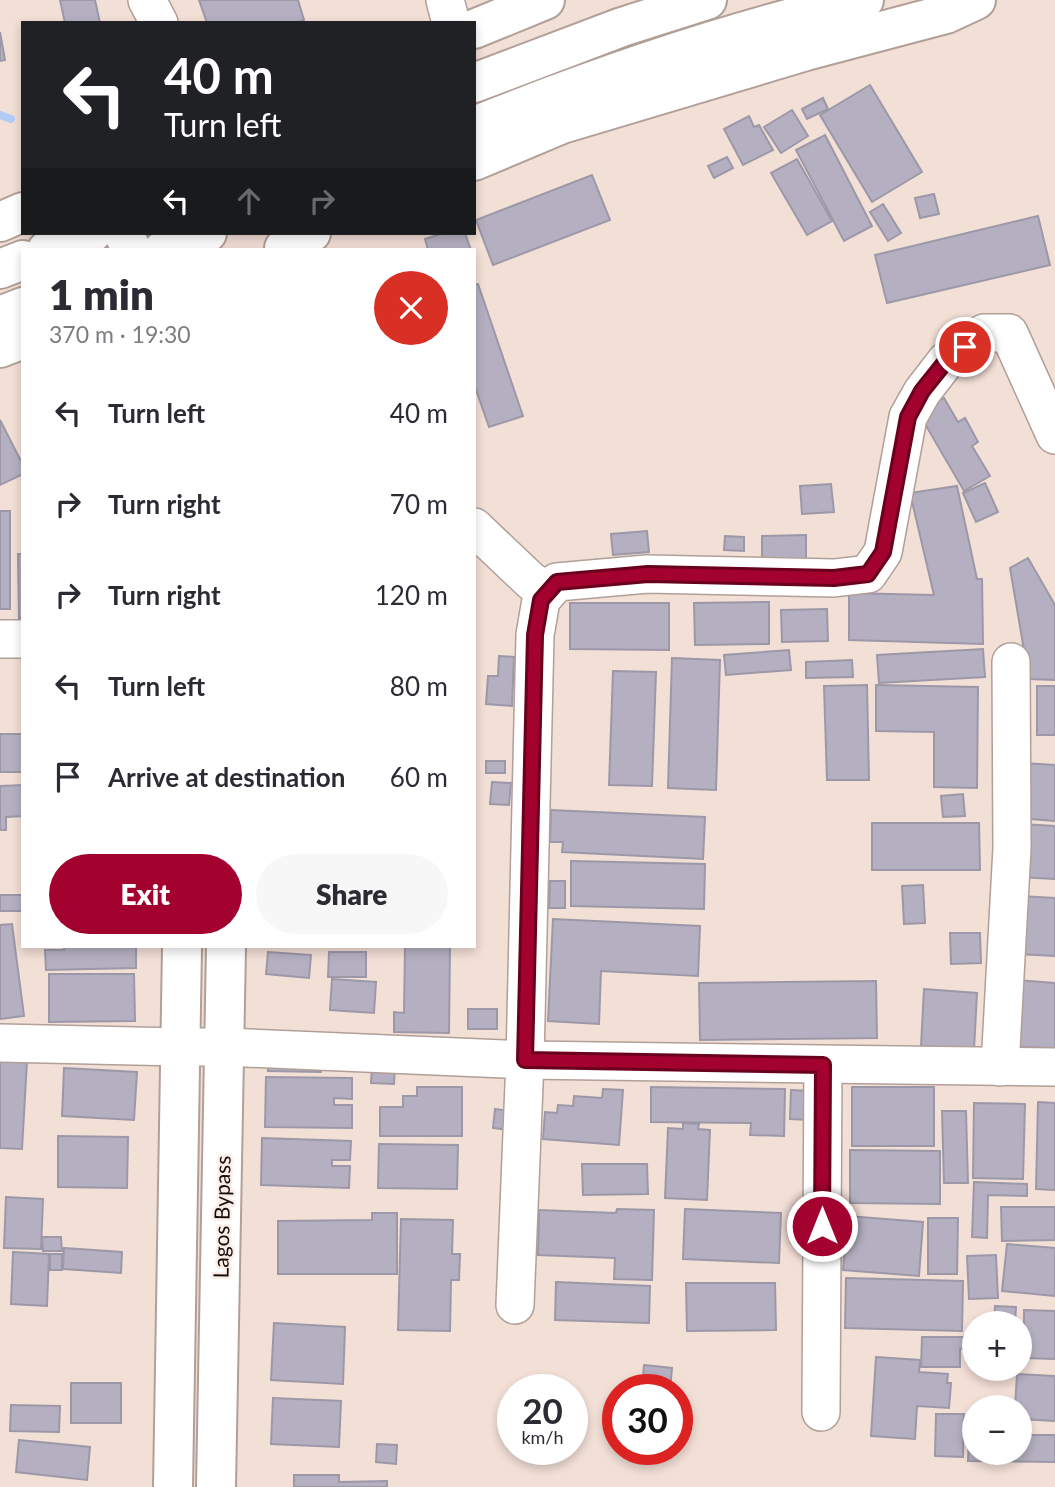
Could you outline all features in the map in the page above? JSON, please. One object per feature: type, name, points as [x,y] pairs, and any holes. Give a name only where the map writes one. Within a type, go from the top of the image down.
[{"type":"main road","points":[[476,28],[544,0]]},
{"type":"main road","points":[[476,82],[622,27],[707,0]]},
{"type":"main road","points":[[476,124],[630,68],[768,23],[864,0]]},
{"type":"main road","points":[[476,160],[562,124],[806,51],[946,14],[976,0]]},
{"type":"main road","points":[[0,222],[21,213]]},
{"type":"main road","points":[[52,248],[87,235]]},
{"type":"main road","points":[[168,248],[202,235]]},
{"type":"main road","points":[[0,269],[21,261]]},
{"type":"main road","points":[[0,316],[21,308]]},
{"type":"main road","points":[[0,348],[21,340]]},
{"type":"main road","name":"Lagos Bypass","points":[[173,1487],[182,948]]},
{"type":"main road","name":"Lagos Bypass","points":[[216,1487],[226,948]]},
{"type":"street","points":[[145,0],[151,21]]},
{"type":"street","points":[[145,0],[158,21]]},
{"type":"street","points":[[445,0],[450,21]]},
{"type":"street","points":[[0,207],[21,193]]},
{"type":"street","points":[[515,1304],[525,1060],[535,635],[541,600],[557,582],[648,574],[834,578],[868,574],[883,552],[908,417],[922,391],[946,361],[984,332],[1009,333],[1055,435]]},
{"type":"street","points":[[476,529],[532,582],[549,590]]},
{"type":"street","points":[[0,639],[21,639]]},
{"type":"street","points":[[1000,1068],[1012,848],[1010,662]]},
{"type":"street","points":[[0,1043],[224,1047],[525,1060],[1055,1068]]},
{"type":"street","points":[[821,1412],[823,1065]]},
{"type":"building","points":[[60,0],[95,0],[100,21],[65,21]]},
{"type":"building","points":[[199,0],[298,0],[304,20],[301,21],[206,21]]},
{"type":"building","points":[[0,32],[5,60],[0,61]]},
{"type":"building","points":[[870,85],[922,172],[872,202],[820,115]]},
{"type":"building","points":[[823,98],[828,109],[807,119],[802,109]]},
{"type":"building","points":[[792,110],[808,136],[781,153],[764,127]]},
{"type":"building","points":[[749,116],[754,127],[759,125],[773,150],[743,165],[724,129]]},
{"type":"building","points":[[825,135],[872,226],[844,241],[796,150]]},
{"type":"building","points":[[727,157],[733,168],[714,178],[708,166]]},
{"type":"building","points":[[797,159],[832,221],[807,235],[771,173]]},
{"type":"building","points":[[592,175],[610,220],[493,265],[476,220]]},
{"type":"building","points":[[934,194],[939,214],[920,218],[915,198]]},
{"type":"building","points":[[883,204],[901,233],[888,241],[870,212]]},
{"type":"building","points":[[1038,216],[1050,265],[887,303],[875,255]]},
{"type":"building","points":[[438,235],[466,235],[470,248],[427,248],[425,239]]},
{"type":"building","points":[[476,284],[523,416],[489,427],[476,390]]},
{"type":"building","points":[[944,398],[958,422],[965,418],[978,442],[972,446],[990,476],[964,491],[918,412]]},
{"type":"building","points":[[0,420],[21,461],[21,475],[0,485]]},
{"type":"building","points":[[985,483],[998,512],[976,522],[963,493]]},
{"type":"building","points":[[831,484],[834,512],[802,514],[800,486]]},
{"type":"building","points":[[957,486],[977,579],[982,579],[983,644],[849,640],[849,593],[934,595],[910,493]]},
{"type":"building","points":[[0,511],[10,511],[10,609],[0,609]]},
{"type":"building","points":[[647,531],[649,552],[613,555],[611,534]]},
{"type":"building","points":[[806,535],[806,564],[762,564],[762,536]]},
{"type":"building","points":[[725,536],[744,537],[744,551],[724,550]]},
{"type":"building","points":[[18,554],[21,554],[21,618]]},
{"type":"building","points":[[1028,558],[1055,605],[1055,680],[1029,679],[1010,568]]},
{"type":"building","points":[[769,602],[769,644],[695,645],[694,603]]},
{"type":"building","points":[[570,603],[669,603],[669,650],[570,649]]},
{"type":"building","points":[[827,609],[828,641],[782,642],[781,610]]},
{"type":"building","points":[[983,649],[985,677],[879,683],[877,655]]},
{"type":"building","points":[[789,650],[791,670],[726,675],[724,655]]},
{"type":"building","points":[[499,656],[514,657],[512,706],[486,704],[488,676],[498,676]]},
{"type":"building","points":[[672,658],[720,660],[716,790],[668,788]]},
{"type":"building","points":[[852,660],[853,677],[806,678],[806,662]]},
{"type":"building","points":[[613,671],[656,672],[652,786],[609,785]]},
{"type":"building","points":[[867,685],[869,780],[827,780],[824,686]]},
{"type":"building","points":[[876,685],[978,687],[977,788],[934,787],[934,732],[876,731]]},
{"type":"building","points":[[1037,686],[1055,686],[1055,735],[1037,735]]},
{"type":"building","points":[[0,734],[21,734],[21,772],[0,772]]},
{"type":"building","points":[[486,761],[505,761],[505,773],[486,773]]},
{"type":"building","points":[[1023,763],[1055,765],[1055,821],[1019,818]]},
{"type":"building","points":[[492,782],[511,783],[509,805],[490,804]]},
{"type":"building","points":[[21,785],[21,816],[6,817],[6,830],[0,830],[0,786]]},
{"type":"building","points":[[963,794],[965,816],[943,817],[941,796]]},
{"type":"building","points":[[551,810],[705,817],[703,859],[562,852],[563,842],[550,842]]},
{"type":"building","points":[[872,823],[979,823],[980,870],[872,870]]},
{"type":"building","points":[[1022,824],[1055,826],[1055,879],[1019,877]]},
{"type":"building","points":[[571,861],[705,864],[704,909],[571,906]]},
{"type":"building","points":[[550,881],[565,881],[565,908],[549,908]]},
{"type":"building","points":[[923,885],[925,923],[904,924],[902,886]]},
{"type":"building","points":[[0,895],[21,895],[21,911],[0,911]]},
{"type":"building","points":[[1020,896],[1055,898],[1055,956],[1018,954]]},
{"type":"building","points":[[553,919],[700,926],[698,976],[601,971],[599,1024],[548,1021]]},
{"type":"building","points":[[12,924],[24,1016],[0,1019],[0,925]]},
{"type":"building","points":[[950,933],[980,933],[981,963],[951,964]]},
{"type":"building","points":[[136,948],[136,968],[46,970],[45,950]]},
{"type":"building","points":[[405,948],[450,948],[449,1033],[394,1032],[394,1012],[404,1013]]},
{"type":"building","points":[[268,952],[311,955],[309,978],[266,974]]},
{"type":"building","points":[[329,952],[366,952],[366,977],[328,977]]},
{"type":"building","points":[[49,974],[134,974],[135,1021],[49,1022]]},
{"type":"building","points":[[332,979],[376,982],[374,1013],[330,1010]]},
{"type":"building","points":[[1016,980],[1055,983],[1055,1048],[1012,1047]]},
{"type":"building","points":[[876,981],[877,1038],[700,1040],[699,983]]},
{"type":"building","points":[[924,989],[977,993],[974,1050],[921,1046]]},
{"type":"building","points":[[468,1009],[497,1009],[497,1029],[468,1029]]},
{"type":"building","points":[[268,1057],[321,1058],[321,1072],[268,1071]]},
{"type":"building","points":[[0,1059],[27,1061],[22,1149],[0,1148]]},
{"type":"building","points":[[372,1065],[395,1066],[394,1084],[371,1083]]},
{"type":"building","points":[[64,1068],[137,1072],[134,1120],[62,1116]]},
{"type":"building","points":[[266,1077],[352,1078],[352,1099],[334,1098],[334,1105],[352,1105],[352,1128],[265,1127]]},
{"type":"building","points":[[417,1087],[462,1087],[462,1136],[380,1136],[380,1107],[403,1107],[403,1096],[417,1096]]},
{"type":"building","points":[[651,1087],[785,1089],[784,1136],[750,1135],[751,1123],[651,1122]]},
{"type":"building","points":[[852,1087],[934,1087],[934,1146],[852,1146]]},
{"type":"building","points":[[603,1089],[623,1090],[619,1145],[543,1139],[545,1112],[557,1113],[558,1105],[573,1106],[574,1096],[602,1098]]},
{"type":"building","points":[[791,1090],[811,1091],[810,1120],[790,1119]]},
{"type":"building","points":[[1038,1102],[1055,1103],[1055,1190],[1036,1189]]},
{"type":"building","points":[[974,1103],[1025,1104],[1023,1179],[973,1178]]},
{"type":"building","points":[[495,1109],[510,1111],[509,1130],[493,1128]]},
{"type":"building","points":[[942,1111],[966,1111],[968,1183],[944,1183]]},
{"type":"building","points":[[683,1123],[699,1124],[698,1129],[710,1130],[707,1200],[665,1198],[668,1128],[683,1129]]},
{"type":"building","points":[[58,1136],[128,1137],[127,1188],[58,1187]]},
{"type":"building","points":[[262,1138],[351,1141],[350,1160],[332,1160],[332,1166],[350,1166],[349,1188],[261,1185]]},
{"type":"building","points":[[379,1144],[458,1145],[457,1189],[378,1188]]},
{"type":"building","points":[[850,1150],[940,1151],[940,1204],[850,1203]]},
{"type":"building","points":[[582,1164],[647,1164],[648,1194],[583,1195]]},
{"type":"building","points":[[974,1182],[1027,1184],[1027,1196],[988,1195],[987,1238],[972,1237]]},
{"type":"building","points":[[6,1197],[43,1199],[41,1249],[4,1248]]},
{"type":"building","points":[[831,1206],[844,1207],[842,1233],[830,1233]]},
{"type":"building","points":[[1001,1207],[1055,1207],[1055,1240],[1002,1241]]},
{"type":"building","points":[[617,1209],[654,1210],[652,1280],[614,1279],[615,1258],[538,1255],[539,1210],[616,1213]]},
{"type":"building","points":[[685,1209],[781,1213],[779,1263],[683,1259]]},
{"type":"building","points":[[372,1213],[397,1213],[397,1274],[278,1274],[278,1221],[372,1220]]},
{"type":"building","points":[[847,1216],[923,1222],[919,1276],[843,1270]]},
{"type":"building","points":[[928,1218],[958,1218],[957,1274],[928,1274]]},
{"type":"building","points":[[401,1219],[453,1220],[452,1254],[460,1254],[459,1280],[451,1280],[450,1331],[398,1330]]},
{"type":"building","points":[[42,1237],[61,1237],[62,1251],[43,1251]]},
{"type":"building","points":[[1007,1244],[1055,1248],[1055,1296],[1002,1291]]},
{"type":"building","points":[[64,1248],[122,1252],[121,1273],[63,1269]]},
{"type":"building","points":[[13,1252],[49,1254],[47,1306],[11,1304]]},
{"type":"building","points":[[50,1254],[62,1254],[62,1270],[50,1270]]},
{"type":"building","points":[[996,1255],[998,1298],[969,1299],[967,1256]]},
{"type":"building","points":[[846,1278],[963,1281],[962,1331],[845,1328]]},
{"type":"building","points":[[556,1282],[650,1286],[649,1323],[555,1320]]},
{"type":"building","points":[[686,1283],[775,1283],[776,1330],[687,1331]]},
{"type":"building","points":[[995,1306],[1016,1307],[1016,1311],[995,1311]]},
{"type":"building","points":[[1024,1310],[1055,1311],[1055,1359],[1032,1358],[1032,1311]]},
{"type":"building","points":[[274,1323],[345,1327],[343,1384],[271,1380]]},
{"type":"building","points":[[922,1337],[962,1337],[960,1367],[921,1367]]},
{"type":"building","points":[[876,1357],[920,1360],[919,1372],[948,1374],[947,1383],[951,1383],[949,1408],[917,1406],[915,1439],[871,1436]]},
{"type":"building","points":[[644,1365],[672,1368],[671,1374],[643,1374]]},
{"type":"building","points":[[1032,1375],[1055,1376],[1055,1421],[1032,1420],[1032,1395],[1016,1395],[1017,1381],[1032,1381]]},
{"type":"building","points":[[71,1383],[121,1383],[121,1423],[71,1423]]},
{"type":"building","points":[[273,1398],[341,1401],[339,1447],[271,1444]]},
{"type":"building","points":[[11,1405],[60,1406],[59,1432],[10,1431]]},
{"type":"building","points":[[936,1414],[962,1414],[962,1457],[935,1456]]},
{"type":"building","points":[[1032,1435],[1055,1435],[1055,1462],[1032,1462]]},
{"type":"building","points":[[19,1440],[90,1447],[87,1480],[16,1472]]},
{"type":"building","points":[[377,1444],[397,1445],[396,1464],[376,1462]]},
{"type":"building","points":[[294,1475],[339,1475],[339,1482],[387,1481],[387,1487],[294,1487]]},
{"type":"waterway","points":[[0,115],[11,119]]},
{"type":"route","points":[[822,1226],[823,1065],[525,1060],[535,635],[541,600],[557,582],[648,574],[834,578],[868,574],[883,552],[908,417],[922,391],[946,361],[965,347]]}]
